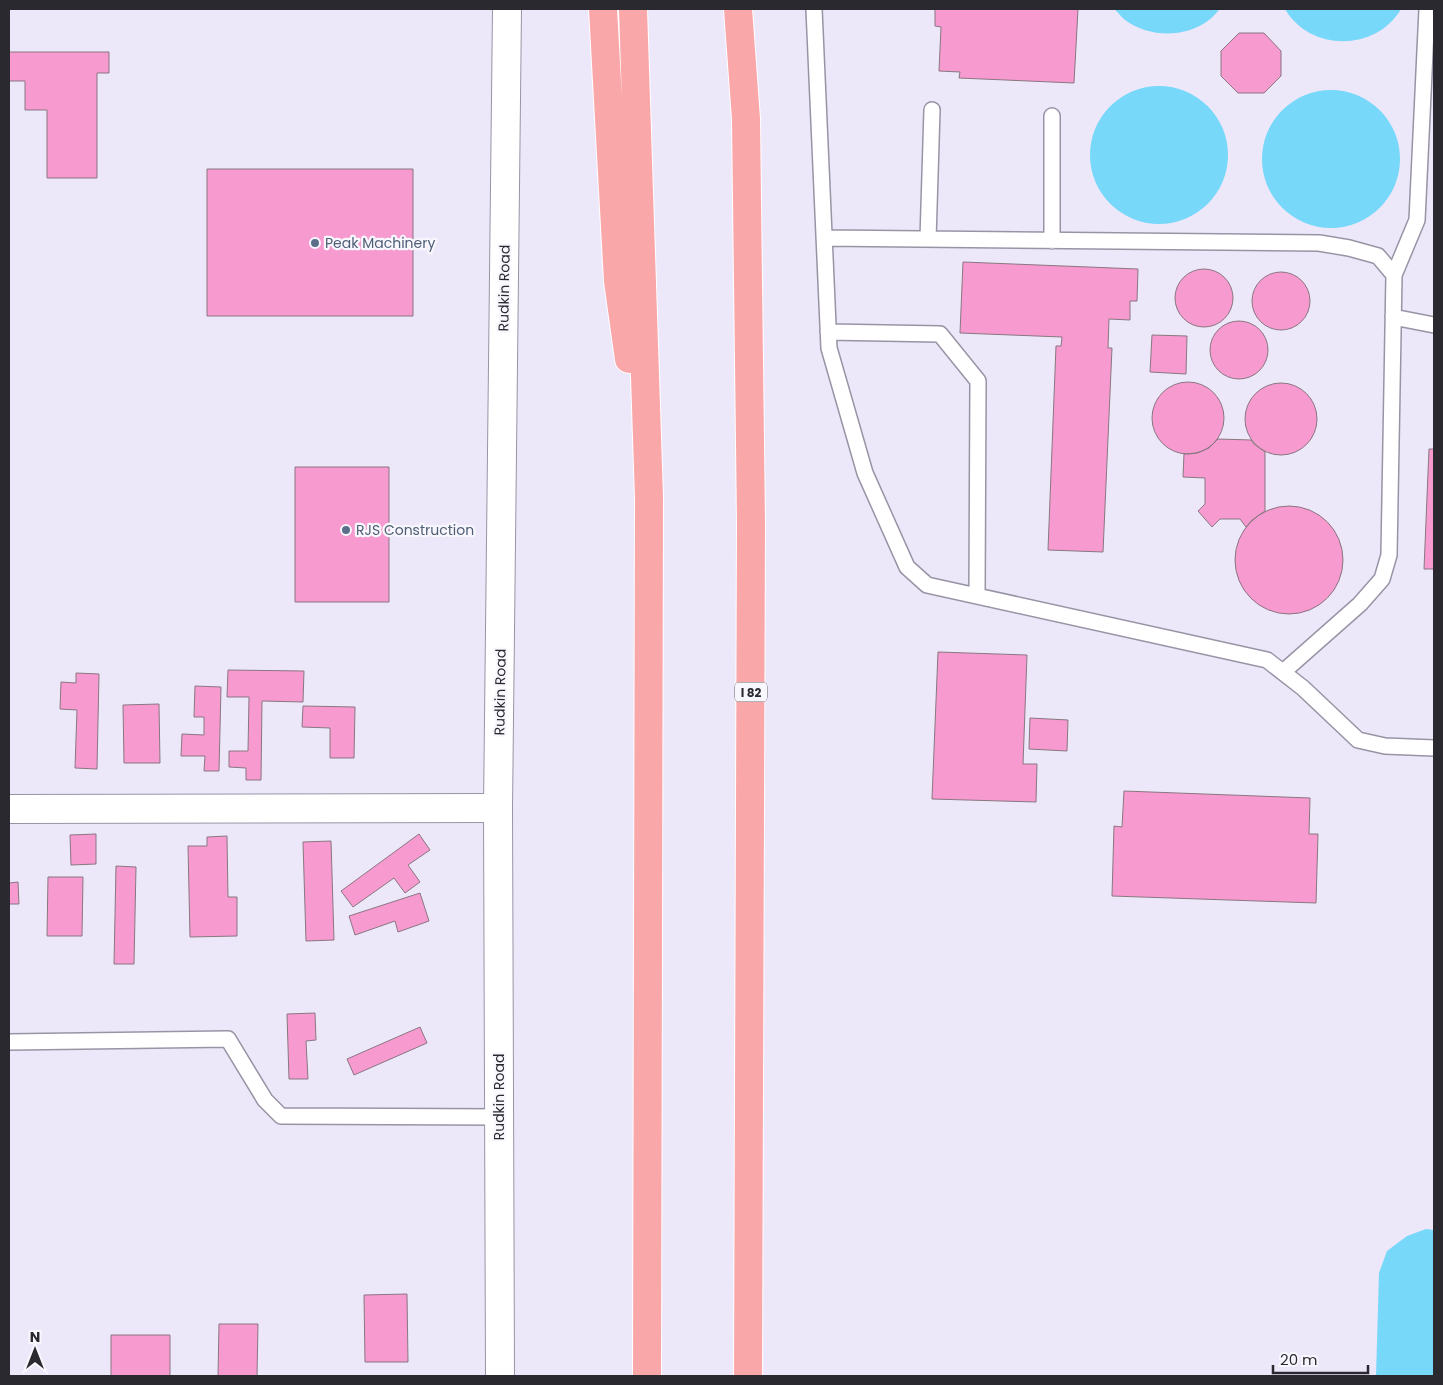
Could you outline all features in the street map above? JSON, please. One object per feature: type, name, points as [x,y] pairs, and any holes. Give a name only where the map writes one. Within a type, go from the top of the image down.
[{"type":"highway","points":[[603,9],[618,282],[649,498]]},
{"type":"highway","points":[[633,9],[649,498],[647,1376]]},
{"type":"highway","name":"I 82","points":[[738,9],[746,119],[751,523],[748,1376]]},
{"type":"street","name":"Rudkin Road","points":[[500,1376],[498,808],[508,9]]},
{"type":"street","points":[[9,809],[498,808]]},
{"type":"lane","points":[[814,9],[828,348],[865,474],[907,567],[927,585],[1267,660],[1303,688],[1358,740],[1385,746],[1434,748]]},
{"type":"lane","points":[[1283,672],[1360,604],[1382,579],[1389,556],[1394,275],[1417,220],[1427,9]]},
{"type":"lane","points":[[928,239],[932,110]]},
{"type":"lane","points":[[1052,116],[1052,241]]},
{"type":"lane","points":[[824,238],[1319,243],[1349,248],[1378,256],[1394,275]]},
{"type":"lane","points":[[1393,317],[1434,325]]},
{"type":"lane","points":[[828,332],[940,334],[978,381],[977,596]]},
{"type":"lane","points":[[9,1042],[228,1039],[265,1100],[281,1116],[499,1117]]},
{"type":"water","points":[[1114,9],[1220,9],[1200,26],[1178,33],[1167,34],[1156,33],[1135,26],[1125,20]]},
{"type":"water","points":[[1285,9],[1401,9],[1390,23],[1376,33],[1360,39],[1343,41],[1326,39],[1310,33],[1296,23]]},
{"type":"water","points":[[1159,86],[1185,92],[1208,106],[1222,129],[1228,155],[1222,181],[1208,204],[1185,218],[1159,224],[1133,218],[1110,204],[1096,181],[1090,155],[1096,129],[1110,106],[1133,92]]},
{"type":"water","points":[[1331,90],[1357,96],[1369,102],[1379,111],[1388,121],[1394,133],[1400,159],[1394,185],[1388,197],[1379,207],[1369,216],[1357,222],[1331,228],[1305,222],[1293,216],[1283,207],[1274,197],[1268,185],[1262,159],[1268,133],[1274,121],[1283,111],[1293,102],[1305,96]]},
{"type":"water","points":[[1426,1229],[1434,1230],[1434,1376],[1376,1376],[1379,1273],[1387,1251],[1407,1236]]},
{"type":"building","points":[[935,9],[1078,9],[1074,83],[959,78],[960,72],[939,71],[941,27],[935,26]]},
{"type":"building","points":[[1239,33],[1264,33],[1281,51],[1281,76],[1264,93],[1238,93],[1221,76],[1221,51]]},
{"type":"building","points":[[9,52],[109,52],[109,73],[97,73],[97,178],[47,178],[47,110],[25,110],[25,81],[9,81]]},
{"type":"building","points":[[207,169],[413,169],[413,316],[207,316]]},
{"type":"building","points":[[963,262],[1138,269],[1137,301],[1130,301],[1130,320],[1109,319],[1108,348],[1112,348],[1103,552],[1048,550],[1056,346],[1061,346],[1062,337],[960,333]]},
{"type":"building","points":[[1204,269],[1215,271],[1225,277],[1231,287],[1233,298],[1231,309],[1225,319],[1215,325],[1204,327],[1193,325],[1183,319],[1177,309],[1175,298],[1177,287],[1183,277],[1193,271]]},
{"type":"building","points":[[1281,272],[1292,274],[1302,280],[1308,290],[1310,301],[1308,312],[1302,322],[1292,328],[1281,330],[1270,328],[1260,322],[1254,312],[1252,301],[1254,290],[1260,280],[1270,274]]},
{"type":"building","points":[[1239,321],[1250,323],[1260,329],[1266,339],[1268,350],[1266,361],[1260,371],[1250,377],[1239,379],[1228,377],[1218,371],[1212,361],[1210,350],[1212,339],[1218,329],[1228,323]]},
{"type":"building","points":[[1152,335],[1187,336],[1186,374],[1150,372]]},
{"type":"building","points":[[1195,382],[1214,392],[1222,404],[1224,418],[1222,432],[1214,444],[1202,452],[1181,454],[1162,444],[1154,432],[1152,411],[1162,392],[1174,384]]},
{"type":"building","points":[[1288,383],[1307,393],[1315,405],[1317,419],[1315,433],[1307,445],[1295,453],[1274,455],[1255,445],[1247,433],[1245,412],[1255,393],[1267,385]]},
{"type":"building","points":[[1218,439],[1251,440],[1265,452],[1265,511],[1246,527],[1240,519],[1220,519],[1212,527],[1198,511],[1205,504],[1205,478],[1183,477],[1184,454],[1197,453],[1209,448]]},
{"type":"building","points":[[1429,449],[1434,449],[1434,569],[1424,569]]},
{"type":"building","points":[[295,467],[389,467],[389,602],[295,602]]},
{"type":"building","points":[[1289,506],[1310,510],[1327,522],[1339,539],[1343,560],[1339,581],[1327,598],[1310,610],[1289,614],[1268,610],[1251,598],[1239,581],[1235,560],[1239,539],[1251,522],[1268,510]]},
{"type":"building","points":[[938,652],[1027,655],[1023,764],[1037,764],[1036,802],[932,799]]},
{"type":"building","points":[[228,670],[304,671],[303,702],[262,701],[261,780],[246,780],[246,768],[229,767],[229,751],[248,751],[249,697],[227,697]]},
{"type":"building","points":[[76,673],[99,674],[97,769],[75,768],[77,710],[60,709],[61,682],[76,683]]},
{"type":"building","points":[[195,686],[221,687],[219,771],[204,771],[205,756],[181,756],[182,734],[204,735],[204,717],[194,717]]},
{"type":"building","points":[[159,704],[160,763],[124,763],[123,705]]},
{"type":"building","points":[[303,706],[355,707],[354,758],[330,758],[330,728],[302,727]]},
{"type":"building","points":[[1030,718],[1068,720],[1067,751],[1029,749]]},
{"type":"building","points":[[1124,791],[1310,798],[1309,834],[1318,834],[1316,903],[1112,896],[1114,826],[1122,827]]},
{"type":"building","points":[[96,834],[96,864],[71,865],[70,835]]},
{"type":"building","points":[[419,834],[430,850],[408,865],[420,882],[405,893],[394,878],[353,907],[341,891]]},
{"type":"building","points":[[227,836],[228,897],[237,897],[237,936],[190,937],[188,846],[207,846],[207,837]]},
{"type":"building","points":[[331,841],[334,940],[306,941],[303,842]]},
{"type":"building","points":[[116,866],[136,867],[134,964],[114,964]]},
{"type":"building","points":[[48,877],[83,877],[82,936],[47,936]]},
{"type":"building","points":[[18,882],[19,904],[9,904],[9,883]]},
{"type":"building","points":[[420,893],[429,921],[398,932],[395,921],[355,935],[349,916]]},
{"type":"building","points":[[315,1013],[316,1040],[306,1041],[308,1079],[289,1079],[287,1014]]},
{"type":"building","points":[[420,1027],[427,1043],[354,1075],[347,1059]]},
{"type":"building","points":[[407,1294],[408,1362],[365,1362],[364,1295]]},
{"type":"building","points":[[219,1324],[258,1324],[257,1376],[218,1376]]},
{"type":"building","points":[[111,1335],[170,1335],[170,1376],[111,1376]]},
{"type":"place","name":"Peak Machinery","points":[[315,243]]},
{"type":"place","name":"RJS Construction","points":[[346,530]]}]
